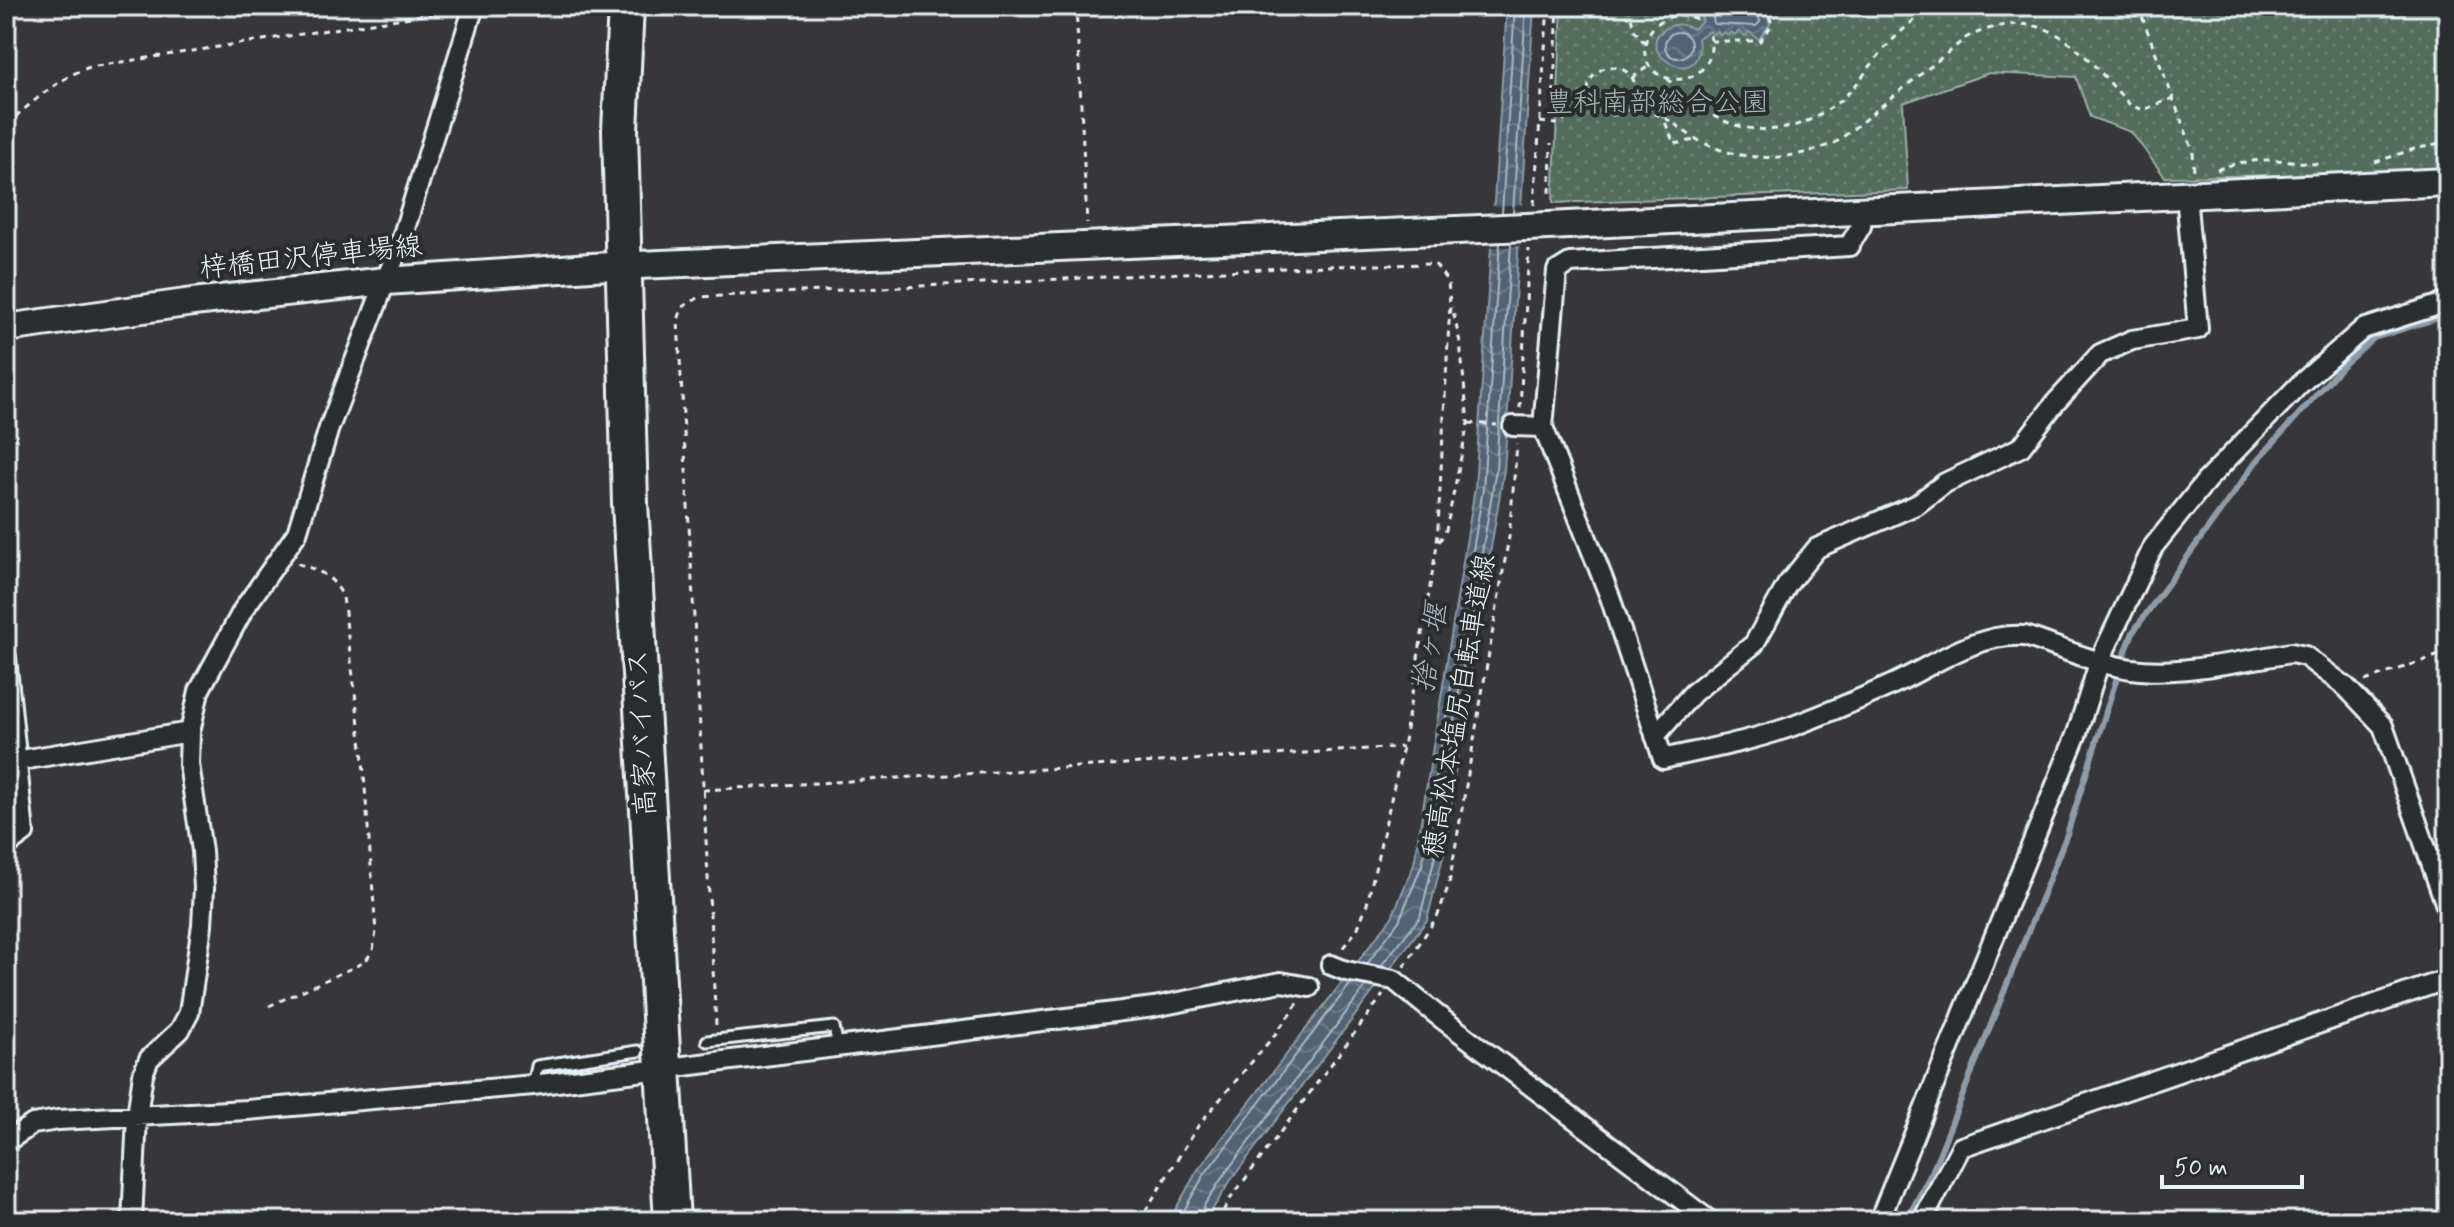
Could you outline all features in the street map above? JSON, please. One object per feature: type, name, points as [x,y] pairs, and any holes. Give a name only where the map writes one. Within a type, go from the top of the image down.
[{"type":"highway","name":"高家バイパス","points":[[604,6],[607,132],[624,255]]},
{"type":"highway","name":"高家バイパス","points":[[626,6],[620,130],[630,503],[651,1060],[672,1221]]},
{"type":"street","points":[[132,1221],[137,1116],[143,1074],[149,1059],[180,1030],[189,1013],[202,925],[203,864],[189,764],[190,732],[199,691],[243,610],[297,533],[329,428],[386,281],[473,10]]},
{"type":"street","name":"梓橋田沢停車場線","points":[[6,328],[193,302],[624,255],[1088,244],[1489,228],[1862,210],[2190,188],[2448,182]]},
{"type":"street","points":[[1655,736],[1693,693],[1754,644],[1787,585],[1817,548],[1916,505],[1945,483],[2021,447],[2056,402],[2100,354],[2132,340],[2198,329],[2190,188]]},
{"type":"street","points":[[1862,210],[1861,226],[1849,246],[1570,263],[1557,271],[1543,427],[1610,597],[1663,759],[1753,739],[1795,725],[1890,685],[1966,648],[2007,635],[2025,636],[2131,669],[2161,670],[2291,653],[2305,656],[2346,687],[2383,726],[2448,911]]},
{"type":"street","points":[[1879,1221],[2077,733],[2100,660],[2153,547],[2206,481],[2300,384],[2363,329],[2448,302]]},
{"type":"street","points":[[1515,432],[1543,427]]},
{"type":"street","points":[[6,658],[11,762],[24,833],[6,846]]},
{"type":"street","points":[[11,762],[190,732]]},
{"type":"street","points":[[1339,968],[1392,978],[1710,1221]]},
{"type":"street","points":[[1922,1221],[1961,1147],[2448,979]]},
{"type":"street","points":[[6,1142],[33,1124],[58,1120],[247,1110],[533,1085],[651,1060],[838,1047],[1154,1007],[1281,982],[1309,987]]},
{"type":"lane","points":[[712,1040],[834,1027],[838,1047]]},
{"type":"lane","points":[[533,1085],[537,1066],[651,1060]]},
{"type":"path","points":[[1076,6],[1090,278]]},
{"type":"path","points":[[1520,408],[1530,226],[1548,6]]},
{"type":"path","points":[[1553,106],[1558,6]]},
{"type":"path","points":[[1628,6],[1650,65],[1679,92],[1708,114],[1737,127],[1767,131],[1796,125],[1822,114],[1845,97],[1885,48],[1932,6]]},
{"type":"path","points":[[1690,15],[1694,6]]},
{"type":"path","points":[[1711,41],[1760,41],[1772,25],[1767,7],[1763,6]]},
{"type":"path","points":[[2138,6],[2193,151],[2190,188]]},
{"type":"path","points":[[6,124],[73,72],[90,67],[452,9],[473,10]]},
{"type":"path","points":[[1644,43],[1654,22],[1663,16],[1674,12],[1697,19]]},
{"type":"path","points":[[1631,106],[1663,117],[1696,139],[1743,156],[1795,156],[1819,150],[1856,128],[1967,37],[1988,27],[2016,22],[2046,29],[2074,43],[2130,105],[2143,110],[2173,98]]},
{"type":"path","points":[[1667,78],[1688,78],[1697,73],[1710,56],[1710,35]]},
{"type":"path","points":[[1632,78],[1650,65]]},
{"type":"path","points":[[1611,67],[1626,72],[1632,78],[1636,92],[1631,106],[1619,114],[1604,113],[1592,104],[1589,88],[1596,74],[1611,67]]},
{"type":"path","points":[[1663,117],[1679,92]]},
{"type":"path","points":[[1540,122],[1556,124],[1592,104]]},
{"type":"path","points":[[1663,117],[1674,144],[1696,139]]},
{"type":"path","points":[[1550,193],[1551,143]]},
{"type":"path","points":[[2372,163],[2417,148],[2448,143]]},
{"type":"path","points":[[2190,188],[2237,162],[2270,158],[2327,165]]},
{"type":"path","points":[[712,1040],[703,790],[678,321],[682,307],[700,297],[1325,266],[1435,264],[1448,282],[1450,304],[1437,545],[1403,747],[1367,904],[1339,968]]},
{"type":"path","points":[[1437,545],[1446,530],[1468,423],[1460,342],[1450,304]]},
{"type":"path","points":[[1468,423],[1476,423]]},
{"type":"path","name":"穂高松本塩尻自転車道線","points":[[1218,1221],[1228,1202],[1438,915],[1449,884],[1509,537],[1515,432]]},
{"type":"path","points":[[269,1006],[365,962],[373,950],[376,932],[362,748],[343,597],[336,581],[319,570],[281,559]]},
{"type":"path","points":[[2346,687],[2448,652]]},
{"type":"path","points":[[703,790],[1403,747]]},
{"type":"path","points":[[1139,1221],[1200,1123],[1273,1037],[1309,987]]},
{"type":"green space","name":"豊科南部総合公園","points":[[1562,6],[2448,6],[2448,172],[2165,177],[2131,132],[2090,117],[2076,77],[1989,73],[1903,103],[1908,190],[1553,203]]},
{"type":"water","points":[[1507,6],[1534,6],[1504,470],[1461,728],[1445,849],[1427,920],[1231,1180],[1205,1221],[1169,1221],[1197,1171],[1392,917],[1414,864],[1475,488]]},
{"type":"water","points":[[1707,6],[1754,6],[1765,9],[1770,24],[1759,39],[1749,32],[1745,36],[1739,31],[1735,35],[1724,32],[1720,35],[1717,31],[1713,34],[1709,31],[1698,38],[1698,55],[1691,64],[1681,66],[1670,63],[1661,56],[1656,46],[1657,36],[1675,25],[1693,29],[1703,21],[1701,17],[1706,14],[1703,9]]},
{"type":"pier","points":[[1525,204],[1522,246],[1488,248],[1491,206]]},
{"type":"waterway","points":[[2123,659],[2133,632],[2256,462],[2343,365],[2374,338],[2448,315]]},
{"type":"waterway","points":[[1906,1221],[1932,1172],[2067,834],[2118,674]]},
{"type":"water label","name":"捨ヶ堰","points":[[1431,648]]}]
